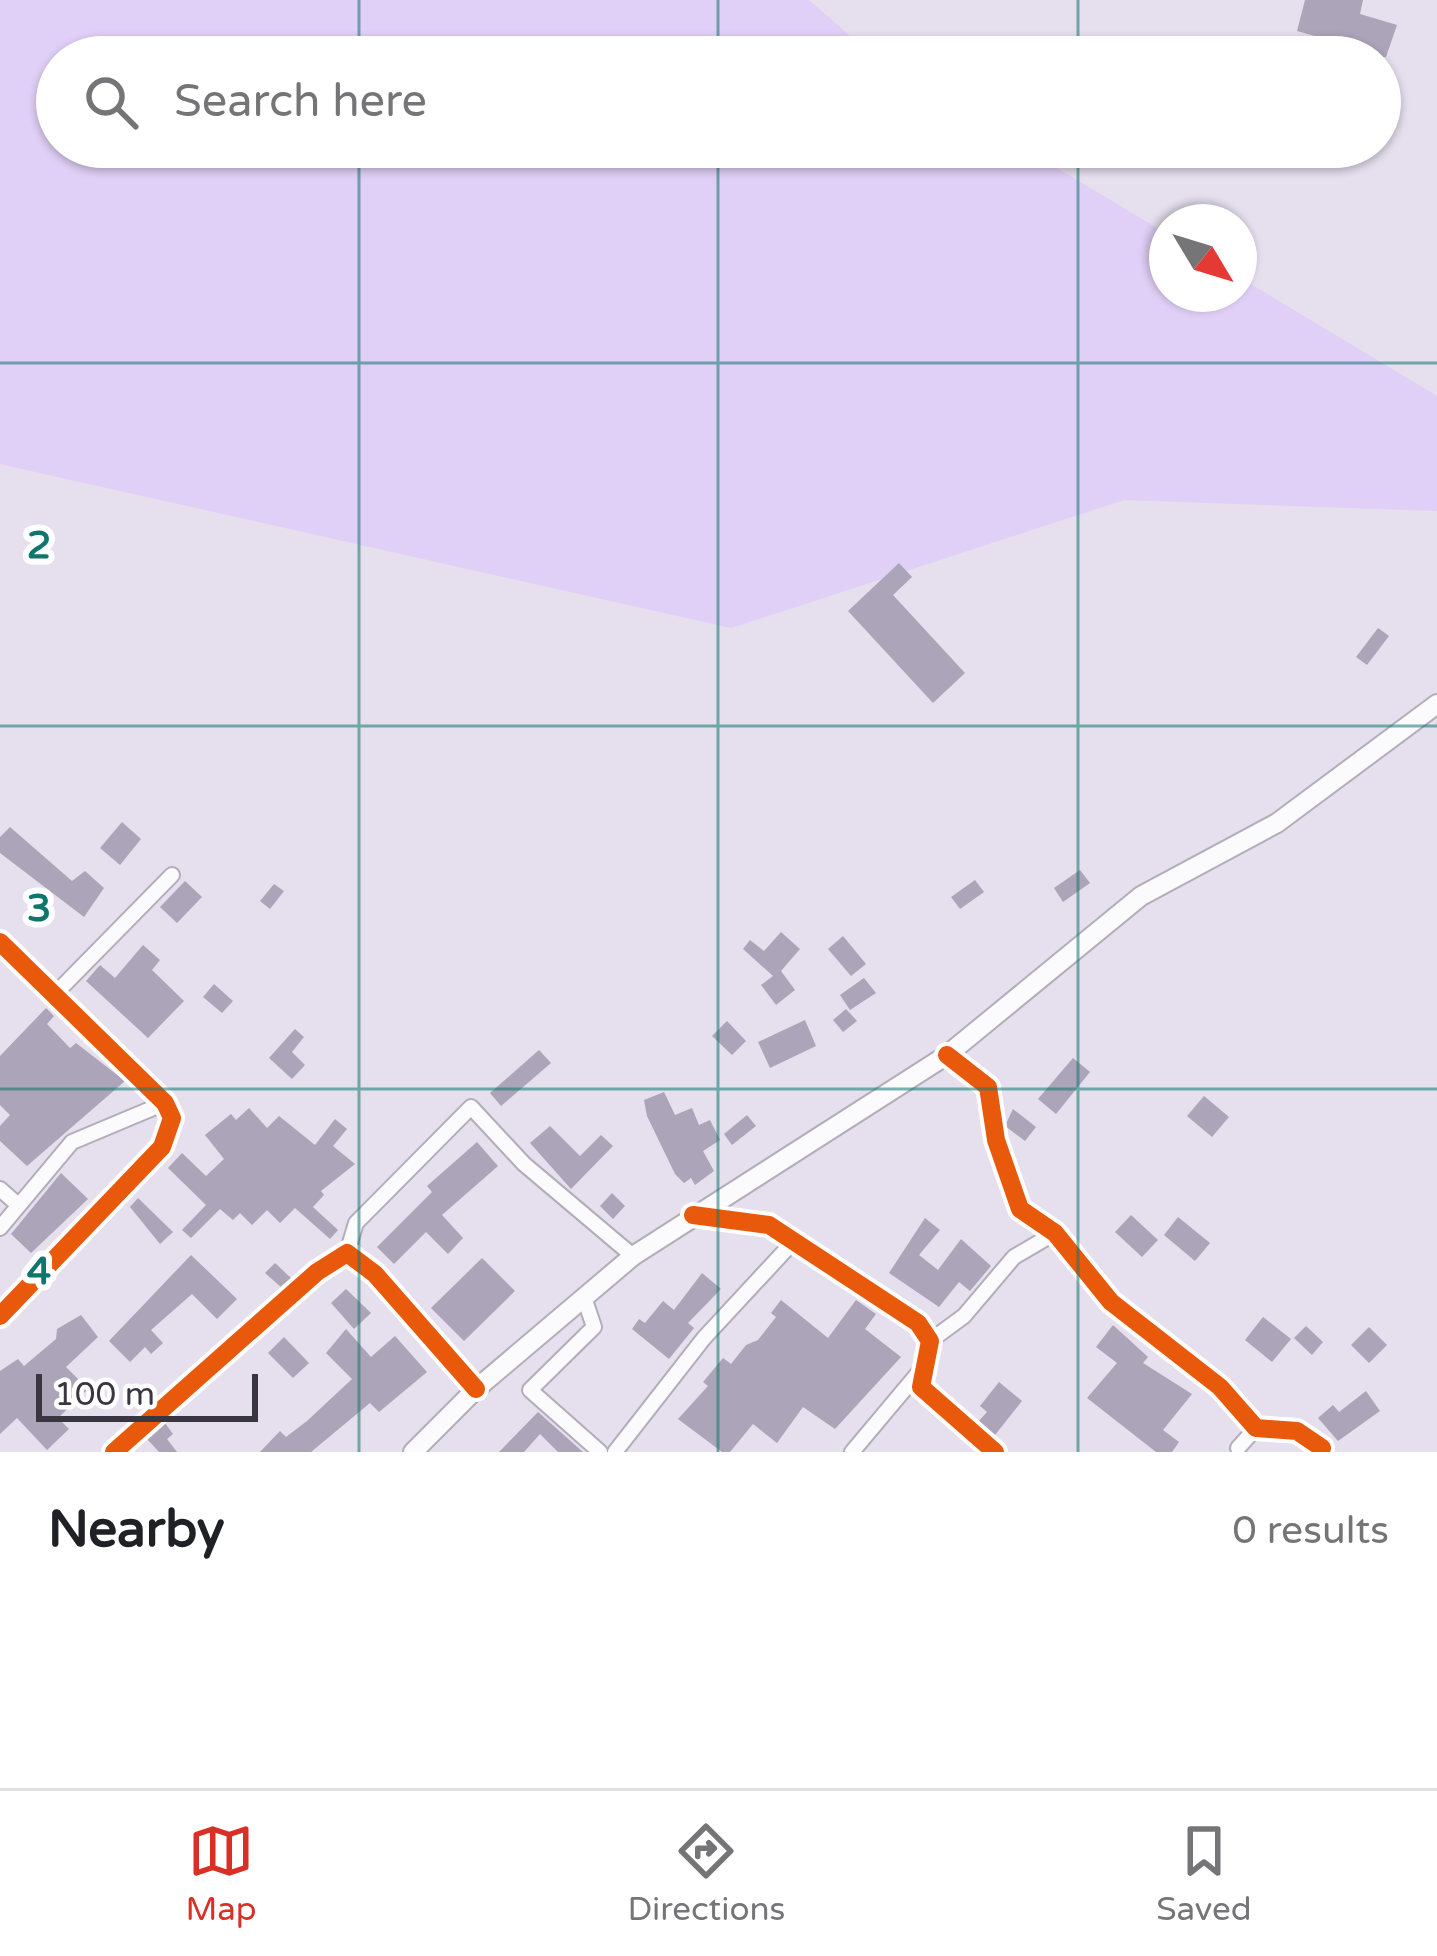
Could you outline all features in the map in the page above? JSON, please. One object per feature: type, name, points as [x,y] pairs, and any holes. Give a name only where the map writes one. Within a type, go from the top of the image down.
[{"type":"main road","points":[[413,1452],[476,1389],[633,1256],[947,1055],[1141,896],[1277,823],[1437,704]]},
{"type":"street","points":[[56,993],[172,875]]},
{"type":"street","points":[[0,942],[165,1103],[172,1118],[162,1147],[0,1316]]},
{"type":"street","points":[[947,1055],[988,1087],[996,1140],[1018,1205],[1055,1234],[1111,1302],[1220,1387],[1256,1428],[1301,1432],[1322,1448]]},
{"type":"street","points":[[0,1228],[72,1142],[165,1103]]},
{"type":"street","points":[[114,1452],[317,1272],[346,1253],[356,1223],[471,1107],[524,1164],[633,1256]]},
{"type":"street","points":[[0,1190],[17,1205]]},
{"type":"street","points":[[693,1215],[775,1229],[887,1300],[918,1323],[930,1341]]},
{"type":"street","points":[[775,1229],[779,1254]]},
{"type":"street","points":[[852,1452],[920,1371],[930,1341],[964,1316],[1014,1257],[1055,1234]]},
{"type":"street","points":[[615,1452],[704,1338],[794,1241]]},
{"type":"street","points":[[346,1253],[362,1261],[476,1389]]},
{"type":"street","points":[[585,1300],[594,1328],[530,1390],[600,1452]]},
{"type":"street","points":[[920,1371],[921,1388],[938,1408],[995,1452]]},
{"type":"street","points":[[1238,1448],[1256,1428]]},
{"type":"shaded area","points":[[0,0],[809,0],[850,36],[36,36],[36,168],[1057,168],[1149,223],[1149,312],[1257,312],[1257,288],[1437,396],[1437,511],[1124,500],[731,628],[0,464]]},
{"type":"building","points":[[1305,0],[1363,0],[1360,14],[1397,25],[1393,36],[1315,36],[1297,31]]},
{"type":"building","points":[[899,563],[912,577],[893,595],[965,673],[933,703],[848,611]]},
{"type":"building","points":[[1378,628],[1389,636],[1367,665],[1356,657]]},
{"type":"building","points":[[122,822],[141,839],[120,865],[100,848]]},
{"type":"building","points":[[10,827],[72,881],[85,871],[104,888],[84,917],[0,853],[0,837]]},
{"type":"building","points":[[1080,870],[1090,883],[1063,902],[1054,888]]},
{"type":"building","points":[[975,880],[984,892],[960,909],[951,897]]},
{"type":"building","points":[[185,881],[202,897],[177,923],[160,907]]},
{"type":"building","points":[[274,884],[284,891],[270,909],[260,901]]},
{"type":"building","points":[[781,932],[800,949],[781,971],[795,990],[776,1005],[761,985],[773,976],[743,949],[750,940],[764,951]]},
{"type":"building","points":[[843,936],[866,964],[851,976],[828,949]]},
{"type":"building","points":[[143,945],[160,960],[152,970],[184,1001],[148,1038],[86,981],[100,965],[115,978]]},
{"type":"building","points":[[864,978],[876,993],[850,1010],[840,995]]},
{"type":"building","points":[[214,984],[233,1001],[222,1013],[203,997]]},
{"type":"building","points":[[46,1008],[54,1016],[47,1024],[70,1048],[76,1043],[125,1081],[27,1166],[0,1141],[0,1126],[10,1115],[0,1105],[0,1056]]},
{"type":"building","points":[[846,1009],[857,1021],[843,1032],[833,1020]]},
{"type":"building","points":[[805,1020],[816,1046],[770,1068],[758,1042]]},
{"type":"building","points":[[727,1021],[746,1041],[732,1055],[712,1036]]},
{"type":"building","points":[[295,1029],[304,1037],[292,1052],[305,1065],[292,1079],[269,1058]]},
{"type":"building","points":[[539,1050],[551,1063],[501,1106],[490,1093]]},
{"type":"building","points":[[1073,1058],[1090,1072],[1056,1114],[1038,1099]]},
{"type":"building","points":[[664,1092],[675,1115],[692,1108],[699,1125],[710,1120],[720,1140],[703,1151],[714,1171],[695,1185],[691,1178],[684,1183],[675,1174],[647,1116],[644,1100]]},
{"type":"building","points":[[1204,1096],[1229,1117],[1212,1137],[1187,1116]]},
{"type":"building","points":[[249,1108],[267,1128],[279,1116],[315,1145],[335,1119],[347,1129],[333,1146],[355,1164],[321,1191],[324,1195],[313,1207],[338,1230],[330,1239],[295,1208],[280,1223],[267,1210],[252,1225],[240,1213],[233,1220],[220,1209],[191,1238],[182,1230],[206,1205],[168,1168],[182,1153],[206,1176],[224,1159],[205,1135],[231,1114],[236,1120]]},
{"type":"building","points":[[1013,1109],[1036,1127],[1025,1141],[1005,1126]]},
{"type":"building","points":[[747,1115],[756,1126],[732,1145],[724,1134]]},
{"type":"building","points":[[550,1126],[580,1156],[601,1135],[613,1146],[571,1189],[530,1143]]},
{"type":"building","points":[[477,1142],[498,1166],[442,1215],[463,1238],[448,1254],[426,1232],[394,1264],[377,1247],[432,1192],[427,1186]]},
{"type":"building","points":[[61,1173],[88,1199],[31,1253],[11,1234]]},
{"type":"building","points":[[612,1193],[625,1206],[613,1219],[600,1206]]},
{"type":"building","points":[[138,1198],[173,1232],[160,1244],[130,1207]]},
{"type":"building","points":[[1131,1215],[1158,1240],[1142,1257],[1115,1232]]},
{"type":"building","points":[[1178,1217],[1210,1243],[1195,1261],[1164,1235]]},
{"type":"building","points":[[925,1218],[940,1230],[919,1255],[938,1270],[961,1239],[991,1266],[970,1291],[959,1282],[939,1307],[889,1273]]},
{"type":"building","points":[[191,1255],[237,1299],[217,1319],[192,1294],[151,1330],[163,1343],[151,1354],[145,1347],[130,1362],[109,1341]]},
{"type":"building","points":[[482,1258],[515,1291],[464,1341],[431,1308]]},
{"type":"building","points":[[275,1263],[292,1279],[282,1288],[265,1273]]},
{"type":"building","points":[[702,1273],[721,1289],[688,1323],[694,1328],[669,1359],[632,1329],[639,1319],[645,1323],[663,1301],[674,1310]]},
{"type":"building","points":[[346,1289],[371,1313],[354,1329],[331,1303]]},
{"type":"building","points":[[781,1300],[828,1338],[856,1300],[876,1314],[865,1329],[901,1357],[835,1429],[803,1407],[777,1443],[753,1424],[730,1452],[722,1452],[678,1419],[708,1386],[703,1382],[723,1358],[731,1364],[746,1345],[758,1340],[776,1317],[771,1313]]},
{"type":"building","points":[[81,1315],[98,1337],[66,1367],[88,1389],[58,1418],[69,1429],[47,1450],[17,1418],[0,1434],[0,1371],[18,1359],[24,1366],[56,1339],[57,1329]]},
{"type":"building","points":[[1263,1317],[1291,1339],[1272,1362],[1245,1340]]},
{"type":"building","points":[[1113,1325],[1148,1357],[1143,1363],[1192,1394],[1163,1430],[1179,1442],[1172,1452],[1156,1452],[1087,1398],[1117,1363],[1096,1347]]},
{"type":"building","points":[[1306,1326],[1323,1342],[1312,1355],[1294,1338]]},
{"type":"building","points":[[1369,1327],[1387,1345],[1369,1363],[1351,1345]]},
{"type":"building","points":[[346,1329],[371,1357],[395,1336],[427,1372],[379,1412],[370,1403],[311,1452],[260,1452],[280,1431],[286,1437],[307,1421],[352,1379],[326,1353]]},
{"type":"building","points":[[284,1337],[309,1363],[293,1378],[268,1353]]},
{"type":"building","points":[[999,1382],[1022,1401],[995,1435],[978,1422],[987,1412],[980,1406]]},
{"type":"building","points":[[1366,1391],[1380,1411],[1338,1441],[1318,1418],[1333,1405],[1339,1412]]},
{"type":"building","points":[[538,1412],[583,1452],[558,1452],[540,1434],[524,1452],[499,1452]]},
{"type":"building","points":[[165,1423],[173,1434],[167,1439],[177,1452],[159,1452],[147,1439]]},
{"type":"cycle path","points":[[0,942],[165,1103],[172,1118],[162,1147],[0,1316]]},
{"type":"cycle path","points":[[947,1055],[988,1087],[996,1140],[1020,1209],[1055,1233],[1111,1302],[1220,1387],[1256,1428],[1297,1431],[1322,1448]]},
{"type":"cycle path","points":[[693,1215],[769,1225],[918,1323],[930,1341],[921,1387],[995,1452]]},
{"type":"cycle path","points":[[114,1452],[317,1272],[347,1253],[375,1274],[476,1389]]}]
